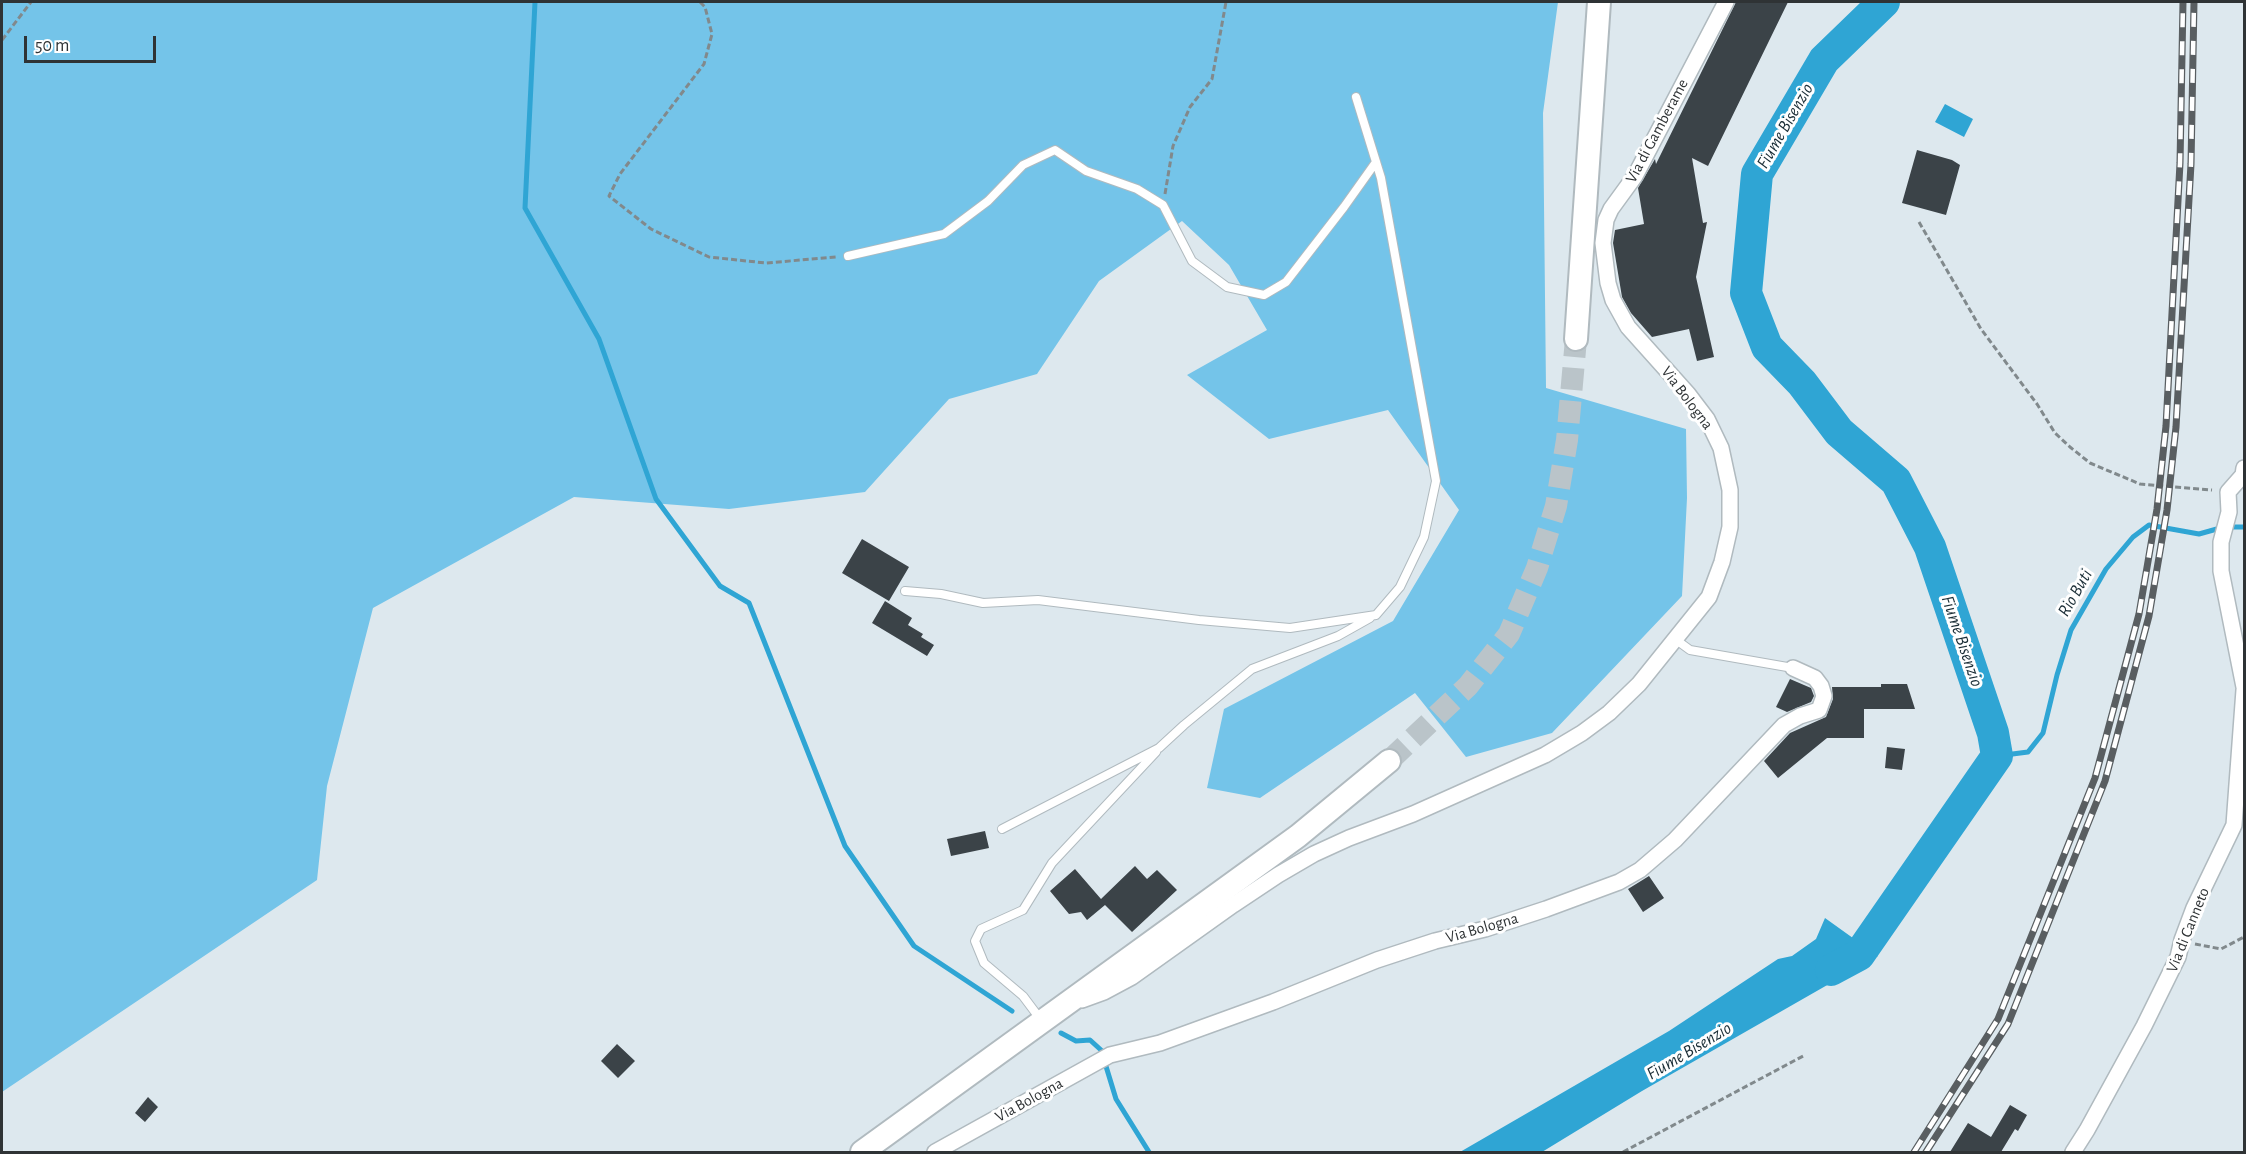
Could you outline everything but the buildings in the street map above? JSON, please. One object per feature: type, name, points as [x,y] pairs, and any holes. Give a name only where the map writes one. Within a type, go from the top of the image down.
[{"type":"main road","points":[[1576,339],[1599,2]]},
{"type":"main road","name":"Via Bologna","points":[[862,1152],[1298,836],[1389,761]]},
{"type":"street","name":"Via di Gamberame","points":[[1605,265],[1603,243],[1606,220],[1635,176],[1726,2]]},
{"type":"street","name":"Via Bologna","points":[[1062,1008],[1104,992],[1132,977],[1233,905],[1314,854],[1413,814],[1524,765],[1582,733],[1609,713],[1639,684],[1708,597],[1722,562],[1730,527],[1730,489],[1721,448],[1707,419],[1688,394],[1628,327],[1613,300],[1605,265]]},
{"type":"street","points":[[2228,492],[2243,475],[2244,468]]},
{"type":"street","name":"Via di Canneto","points":[[2073,1152],[2144,1026],[2178,957],[2194,908],[2234,825],[2244,688],[2221,571],[2221,542],[2229,512],[2228,492]]},
{"type":"street","name":"Via Bologna","points":[[934,1152],[1110,1055],[1160,1043],[1273,1002],[1377,960],[1546,909],[1619,882],[1641,870],[1675,840],[1784,725],[1800,716],[1819,710],[1824,696],[1821,686],[1815,678],[1792,668]]},
{"type":"lane","points":[[1042,1022],[1023,996],[984,963],[975,942],[981,929],[1023,910],[1052,863],[1159,748],[1252,669],[1338,636],[1376,615],[1400,587],[1424,537],[1436,481],[1382,178],[1356,97]]},
{"type":"lane","points":[[848,256],[944,234],[988,201],[1023,165],[1055,150],[1086,171],[1137,189],[1163,205],[1192,261],[1227,287],[1264,295],[1286,282],[1376,162]]},
{"type":"lane","points":[[905,591],[940,594],[983,603],[1038,600],[1199,620],[1290,628],[1376,615]]},
{"type":"lane","name":"Via Bologna","points":[[1675,639],[1690,650],[1792,668]]},
{"type":"lane","points":[[1002,830],[1159,748]]},
{"type":"path","points":[[2,40],[31,2]]},
{"type":"path","points":[[700,2],[705,7],[712,34],[704,64],[620,174],[609,196],[651,230],[709,257],[766,263],[848,256]]},
{"type":"path","points":[[1163,205],[1173,146],[1190,107],[1212,79],[1226,2]]},
{"type":"path","points":[[1918,222],[1980,329],[2037,404],[2055,433],[2070,447],[2090,464],[2140,484],[2228,492]]},
{"type":"path","points":[[2191,943],[2221,949],[2244,936],[2244,938]]},
{"type":"path","points":[[1623,1152],[1805,1055]]},
{"type":"shaded area","points":[[2,2],[1558,2],[1543,113],[1546,388],[1686,429],[1687,498],[1682,596],[1552,733],[1466,757],[1415,693],[1260,798],[1207,788],[1224,709],[1393,621],[1459,510],[1388,410],[1269,439],[1187,375],[1267,330],[1229,265],[1182,221],[1099,281],[1037,374],[949,399],[865,492],[729,509],[574,497],[373,608],[327,786],[317,880],[2,1092]]},
{"type":"water","points":[[1945,104],[1973,119],[1964,137],[1935,122]]},
{"type":"water","points":[[1825,918],[1878,956],[1642,1091],[1542,1152],[1460,1152],[1669,1031],[1778,959],[1792,956],[1816,939]]},
{"type":"waterway","points":[[535,2],[525,208],[599,339],[656,499],[720,586],[749,603],[845,846],[914,946],[1012,1011]]},
{"type":"waterway","name":"Fiume Bisenzio","points":[[1831,970],[1859,955],[1997,756],[1993,733],[1930,547],[1896,481],[1839,432],[1802,383],[1767,347],[1746,293],[1757,174],[1824,60],[1884,2]]},
{"type":"waterway","name":"Rio Buti","points":[[1997,756],[2028,752],[2043,733],[2071,630],[2106,569],[2133,537],[2149,525],[2199,534],[2224,527],[2244,527]]},
{"type":"waterway","points":[[1061,1033],[1076,1041],[1090,1040],[1101,1050]]},
{"type":"waterway","points":[[1105,1063],[1116,1099],[1149,1152]]},
{"type":"tunnel","points":[[1389,761],[1468,686],[1509,634],[1537,568],[1556,506],[1567,440],[1576,339]]},
{"type":"railway","points":[[1914,1152],[1998,1019],[2095,778],[2139,614],[2157,509],[2166,426],[2180,163],[2183,2]]},
{"type":"railway","points":[[1926,1152],[2008,1024],[2105,781],[2149,616],[2167,510],[2176,427],[2191,164],[2194,2]]}]
